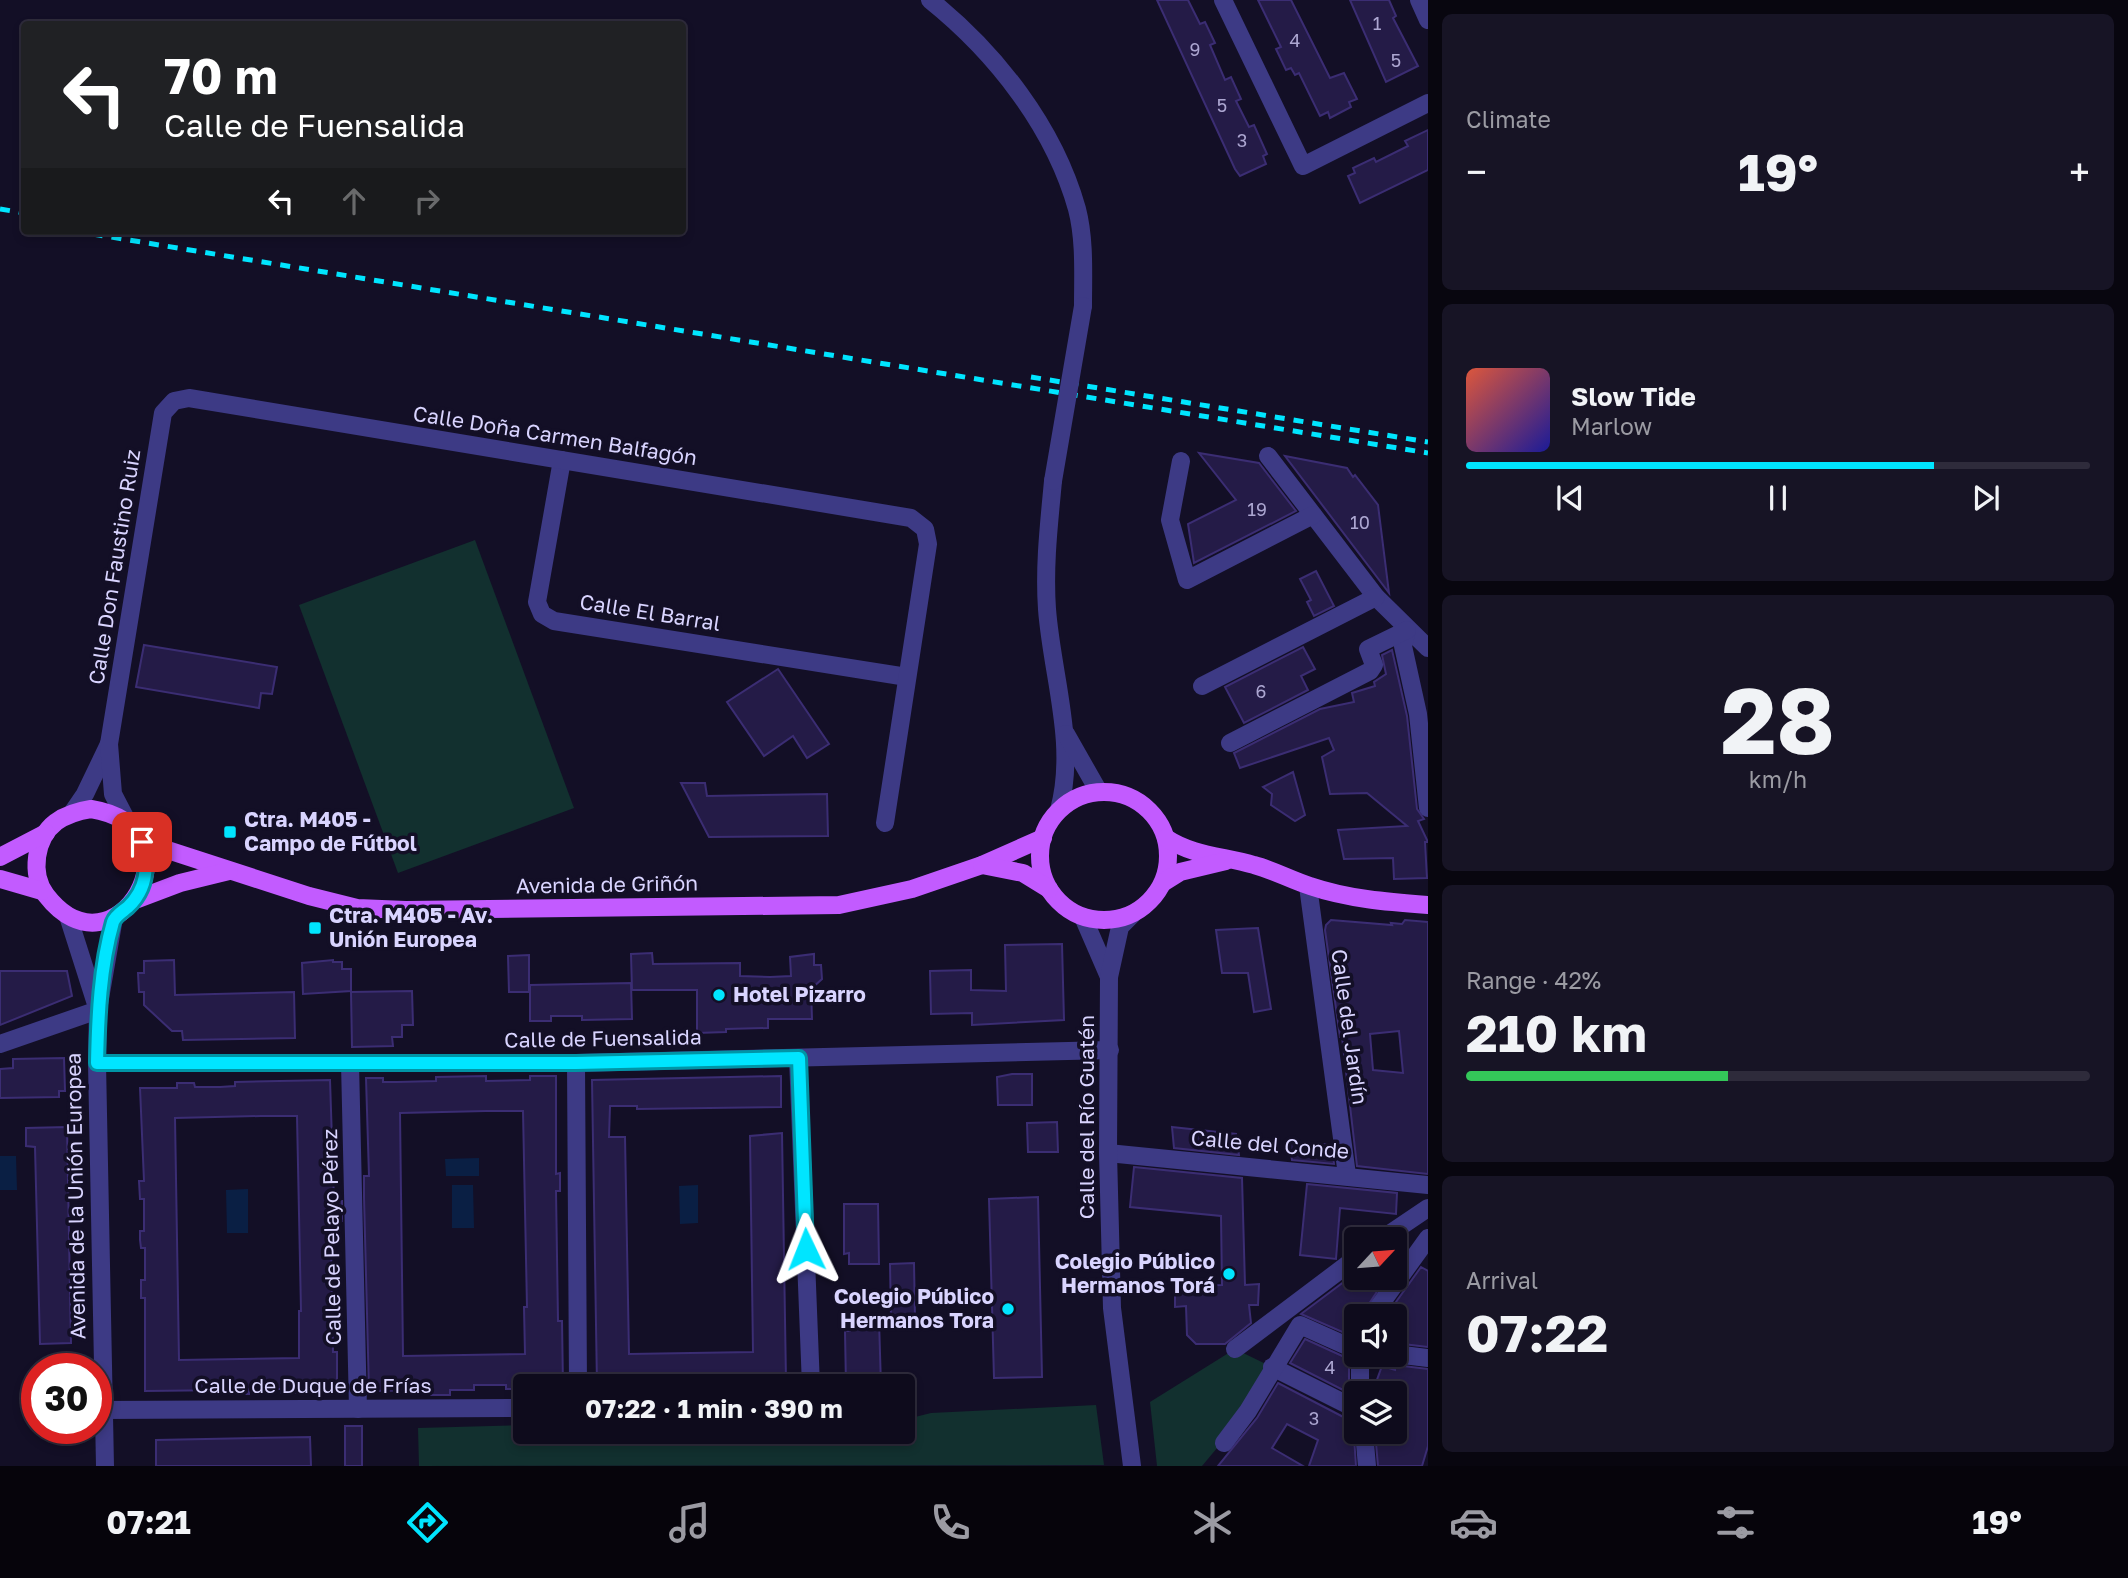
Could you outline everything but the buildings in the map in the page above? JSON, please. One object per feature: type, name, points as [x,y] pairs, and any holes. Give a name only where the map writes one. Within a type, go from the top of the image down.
[{"type":"main road","points":[[1099,792],[1112,792],[1133,799],[1151,812],[1166,838],[1169,860],[1164,882],[1151,901],[1133,914],[1106,921],[1083,917],[1064,906],[1049,889],[1040,860],[1043,838],[1059,810],[1077,797],[1099,792]]},
{"type":"main road","points":[[135,900],[144,883],[147,861],[142,842],[127,821],[110,812],[91,809],[72,813],[55,823],[46,833],[38,851],[36,872],[42,891],[54,906],[80,922],[97,923],[114,918],[135,900],[180,883],[232,870]]},
{"type":"main road","points":[[0,858],[46,833]]},
{"type":"main road","name":"Avenida de Griñón","points":[[142,842],[309,897],[357,908],[406,910],[839,905],[912,889],[982,865],[1043,838]]},
{"type":"main road","points":[[1166,838],[1178,847],[1272,870],[1308,886],[1342,895],[1428,905]]},
{"type":"main road","points":[[1164,882],[1180,872],[1228,860]]},
{"type":"main road","name":"Avenida de Griñón","points":[[982,865],[1023,873],[1049,889]]},
{"type":"main road","points":[[0,878],[42,891]]},
{"type":"street","points":[[930,0],[970,35],[1041,125],[1062,164],[1077,211],[1083,256],[1083,306],[1053,481],[1046,554],[1047,609],[1065,731],[1065,788],[1059,810]]},
{"type":"street","points":[[1223,0],[1303,166],[1428,103]]},
{"type":"street","points":[[1419,0],[1428,20]]},
{"type":"street","name":"Calle Doña Carmen Balfagón","points":[[174,401],[189,398],[911,518],[925,529],[928,544],[907,677]]},
{"type":"street","name":"Calle Don Faustino Ruiz","points":[[127,821],[113,794],[109,744],[163,413],[174,401]]},
{"type":"street","points":[[1268,456],[1376,597],[1428,648]]},
{"type":"street","name":"Calle El Barral","points":[[562,460],[537,602],[542,614],[554,621],[907,677]]},
{"type":"street","points":[[1181,461],[1170,520],[1187,580],[1313,515]]},
{"type":"street","points":[[1202,686],[1376,597]]},
{"type":"street","points":[[1230,743],[1370,671],[1374,665],[1368,649],[1407,629]]},
{"type":"street","points":[[1407,629],[1403,646],[1419,714],[1428,808]]},
{"type":"street","points":[[885,823],[907,677]]},
{"type":"street","points":[[1065,731],[1099,792]]},
{"type":"street","name":"Calle Don Faustino Ruiz","points":[[72,813],[85,794],[109,744]]},
{"type":"street","name":"Calle del Jardín","points":[[1308,886],[1347,1175]]},
{"type":"street","points":[[1109,977],[1120,927],[1133,914]]},
{"type":"street","points":[[68,916],[98,1010]]},
{"type":"street","points":[[1083,917],[1109,977]]},
{"type":"street","points":[[98,1010],[114,918]]},
{"type":"street","name":"Calle del Río Guatén","points":[[1109,977],[1108,1153],[1112,1308],[1132,1466]]},
{"type":"street","points":[[0,1044],[98,1010]]},
{"type":"street","name":"Avenida de la Unión Europea","points":[[98,1010],[101,1353]]},
{"type":"street","name":"Calle de Fuensalida","points":[[97,1063],[576,1063],[1110,1050]]},
{"type":"street","points":[[799,1058],[811,1374]]},
{"type":"street","name":"Calle de Pelayo Pérez","points":[[351,1063],[358,1409]]},
{"type":"street","points":[[576,1063],[578,1374]]},
{"type":"street","name":"Calle del Conde","points":[[1108,1153],[1428,1185]]},
{"type":"street","points":[[1400,1227],[1428,1208]]},
{"type":"street","points":[[1381,1304],[1428,1238]]},
{"type":"street","points":[[1235,1349],[1344,1267]]},
{"type":"street","points":[[1224,1443],[1248,1411],[1272,1367],[1300,1325],[1344,1345]]},
{"type":"street","points":[[1407,1355],[1428,1358]]},
{"type":"street","points":[[1272,1367],[1344,1403]]},
{"type":"street","name":"Calle de Duque de Frías","points":[[112,1410],[513,1408]]},
{"type":"street","name":"Avenida de la Unión Europea","points":[[104,1444],[105,1466]]},
{"type":"street","points":[[1365,1444],[1367,1466]]},
{"type":"green space","points":[[475,540],[574,808],[398,873],[299,605]]},
{"type":"green space","points":[[1235,1349],[1272,1367],[1248,1411],[1202,1466],[1157,1466],[1150,1402]]},
{"type":"green space","points":[[1096,1405],[1104,1465],[419,1466],[418,1428],[513,1425],[513,1444],[915,1444],[915,1417],[931,1413]]},
{"type":"water","points":[[0,1156],[16,1156],[17,1190],[0,1190]]},
{"type":"water","points":[[479,1158],[479,1176],[446,1176],[445,1159]]},
{"type":"water","points":[[452,1185],[473,1185],[474,1228],[452,1228]]},
{"type":"water","points":[[698,1185],[698,1223],[680,1224],[679,1186]]},
{"type":"water","points":[[248,1189],[248,1233],[227,1233],[226,1190]]},
{"type":"railway","points":[[0,209],[21,212]]},
{"type":"railway","points":[[98,235],[1428,453]]},
{"type":"railway","points":[[1031,377],[1428,442]]},
{"type":"place","name":"Ctra. M405 - Campo de Fútbol","points":[[230,832]]},
{"type":"place","name":"Ctra. M405 - Av. Unión Europea","points":[[315,928]]},
{"type":"place","name":"Hotel Pizarro","points":[[719,995]]},
{"type":"place","name":"Colegio Público Hermanos Torá","points":[[1229,1274]]},
{"type":"place","name":"Colegio Público Hermanos Tora","points":[[1008,1309]]},
{"type":"route","points":[[142,842],[147,861],[144,883],[135,900],[114,918],[98,1010],[97,1063],[576,1063],[799,1058],[806,1249]]}]
